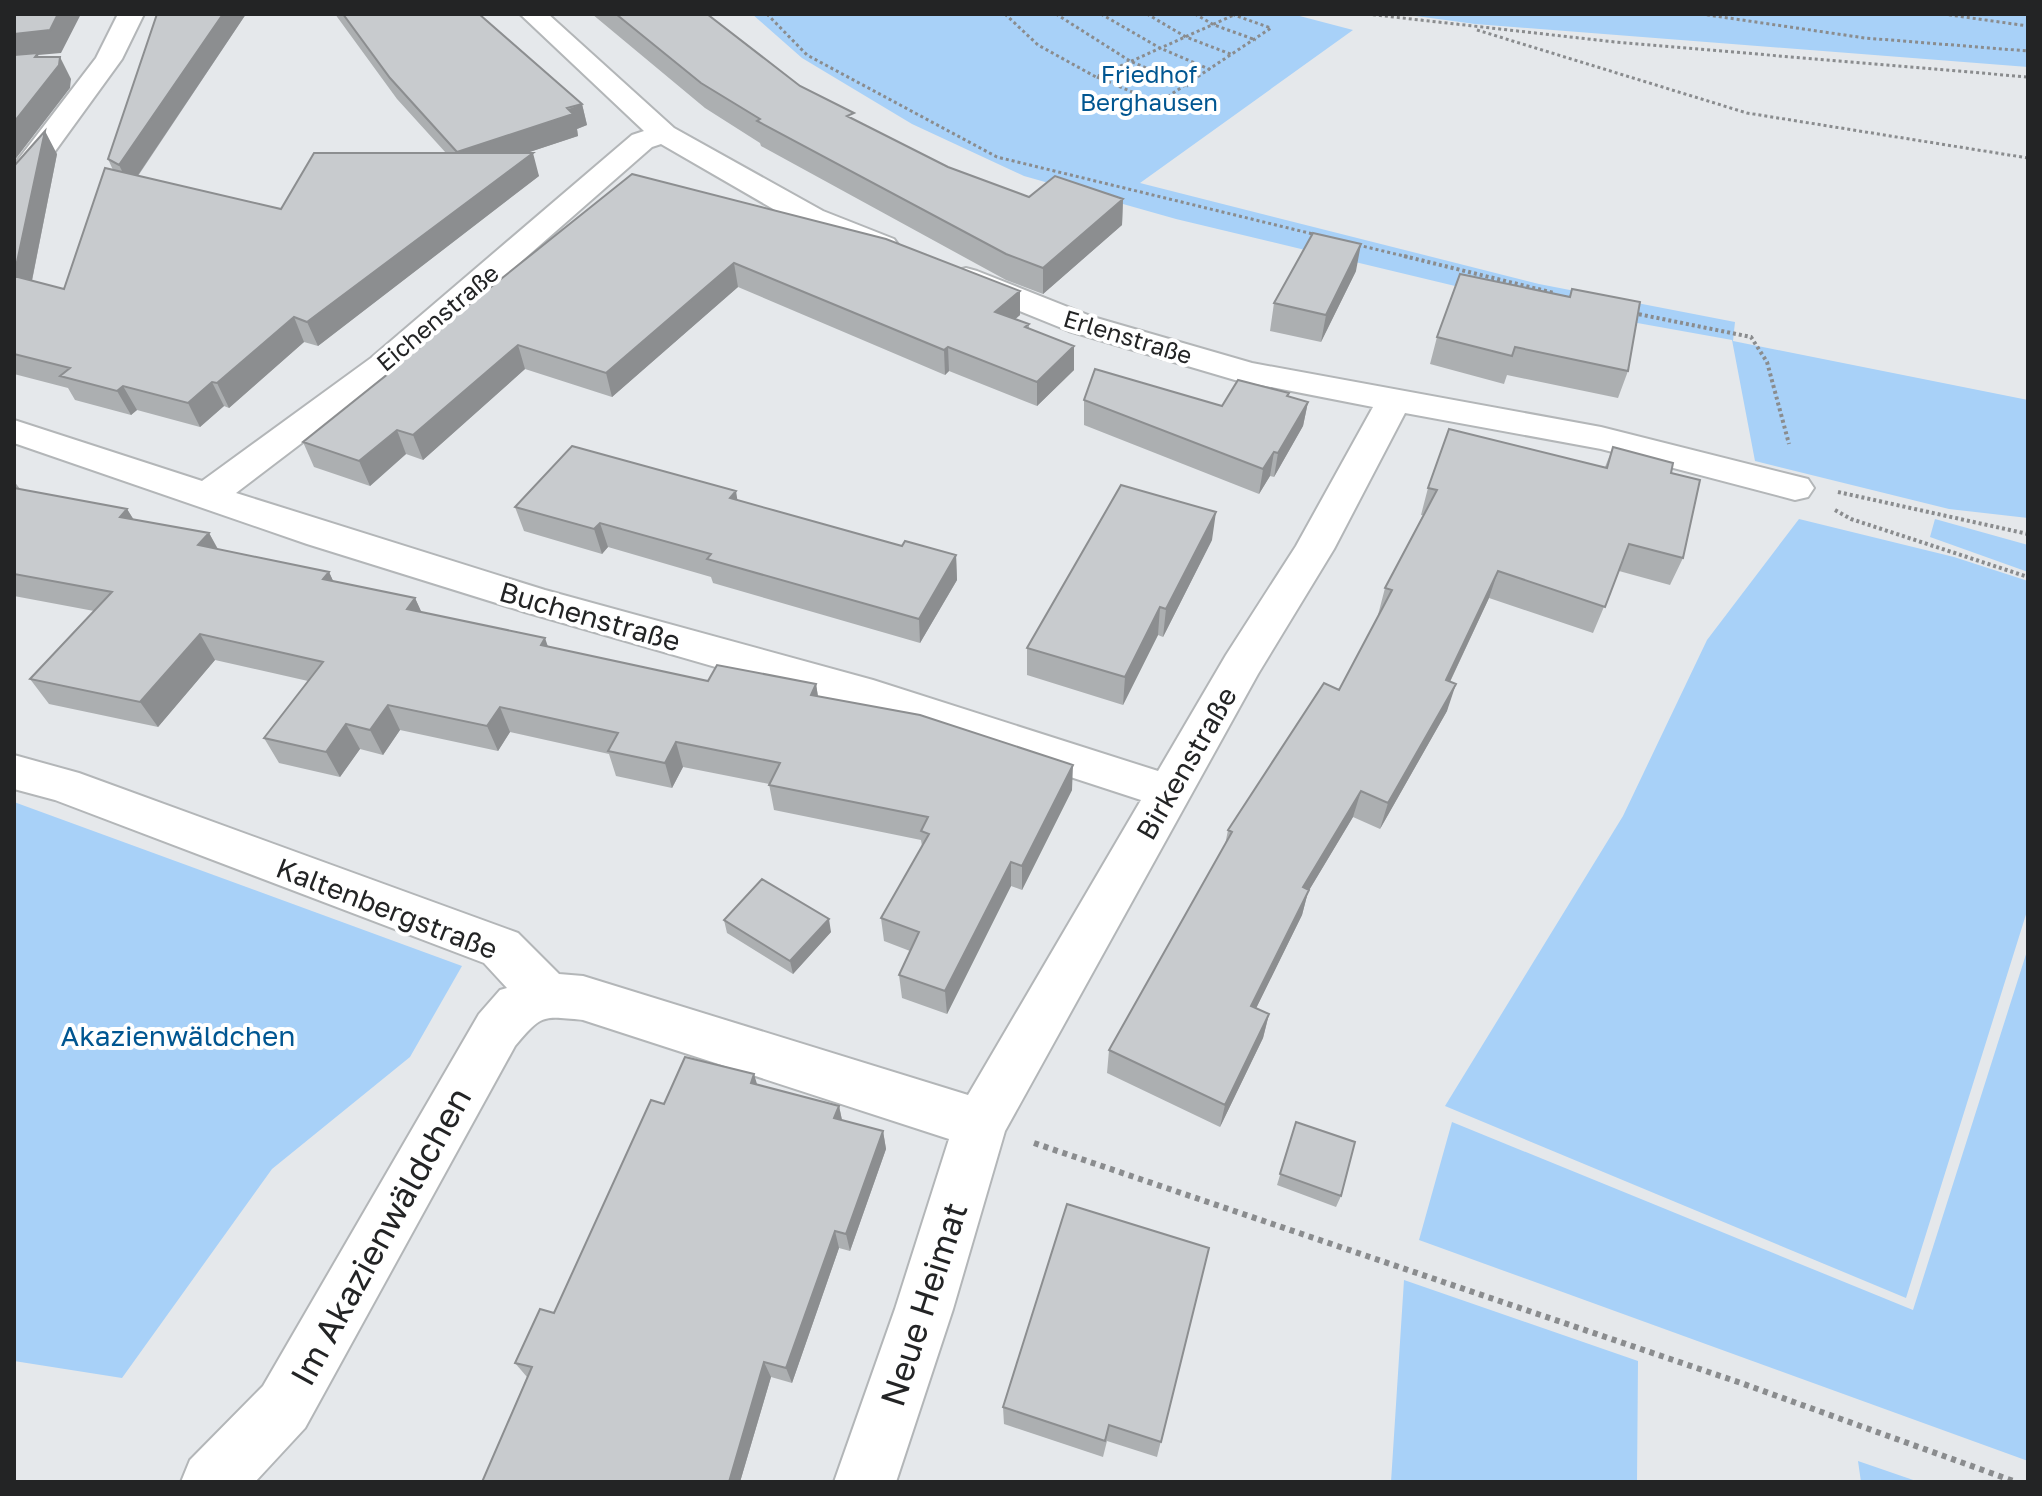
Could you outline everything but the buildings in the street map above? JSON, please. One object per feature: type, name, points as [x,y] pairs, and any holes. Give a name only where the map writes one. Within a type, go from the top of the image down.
[{"type":"street","points":[[14,181],[30,166],[109,59],[131,14]]},
{"type":"street","name":"Erlenstraße","points":[[533,14],[664,134],[812,218],[1081,324],[1247,373],[1601,438],[1795,488]]},
{"type":"street","points":[[78,62],[109,59]]},
{"type":"street","name":"Eichenstraße","points":[[206,497],[383,365],[642,141],[664,134]]},
{"type":"street","name":"Birkenstraße","points":[[980,1124],[1169,792],[1314,549],[1393,402]]},
{"type":"street","name":"Buchenstraße","points":[[14,431],[206,497],[539,602],[873,696],[1169,792]]},
{"type":"street","name":"Kaltenbergstraße","points":[[14,772],[63,785],[501,948],[547,995]]},
{"type":"street","points":[[547,995],[583,998],[980,1124]]},
{"type":"street","name":"Im Akazienwäldchen","points":[[212,1482],[284,1407],[497,1030],[518,1006],[547,995]]},
{"type":"street","name":"Neue Heimat","points":[[865,1482],[924,1309],[980,1124]]},
{"type":"path","points":[[767,14],[807,55],[997,157],[1322,237]]},
{"type":"path","points":[[1005,14],[1038,45],[1096,77],[1158,103],[1257,41],[1271,28],[1232,15],[1096,77]]},
{"type":"path","points":[[1056,14],[1130,61],[1188,86]]},
{"type":"path","points":[[1101,14],[1160,48],[1212,70]]},
{"type":"path","points":[[1147,14],[1186,37],[1234,55]]},
{"type":"path","points":[[1195,14],[1214,25],[1257,41]]},
{"type":"path","points":[[1367,14],[1464,26],[2028,77]]},
{"type":"path","points":[[1701,14],[1865,38],[2028,51]]},
{"type":"path","points":[[1943,14],[2028,26]]},
{"type":"path","points":[[1464,26],[1747,113],[2028,158]]},
{"type":"path","points":[[1353,244],[1555,294]]},
{"type":"path","points":[[1632,313],[1751,337],[1767,362],[1787,431],[1795,488]]},
{"type":"path","points":[[1795,488],[1811,485],[2028,534]]},
{"type":"path","points":[[1795,488],[1851,519],[2028,577]]},
{"type":"path","points":[[980,1124],[1741,1383],[2016,1482]]},
{"type":"green space","name":"Friedhof Berghausen","points":[[752,14],[1292,14],[1353,30],[1140,183],[1539,284],[1735,322],[1733,341],[2028,400],[2028,518],[1949,509],[1755,461],[1732,340],[1526,303],[1176,219],[1024,176],[912,124],[802,58]]},
{"type":"green space","points":[[1401,14],[2028,14],[2028,67],[1475,24]]},
{"type":"green space","points":[[1799,519],[1954,557],[2028,581],[2028,908],[1906,1298],[1445,1106],[1623,816],[1707,640]]},
{"type":"green space","points":[[1935,519],[2028,545],[2028,572],[1930,537]]},
{"type":"green space","name":"Akazienwäldchen","points":[[14,802],[462,966],[410,1057],[272,1169],[122,1378],[14,1361]]},
{"type":"green space","points":[[2028,948],[2028,1461],[1419,1240],[1452,1122],[1913,1310]]},
{"type":"green space","points":[[1404,1280],[1638,1361],[1637,1482],[1391,1482]]},
{"type":"green space","points":[[1858,1461],[1919,1482],[1861,1482]]}]
